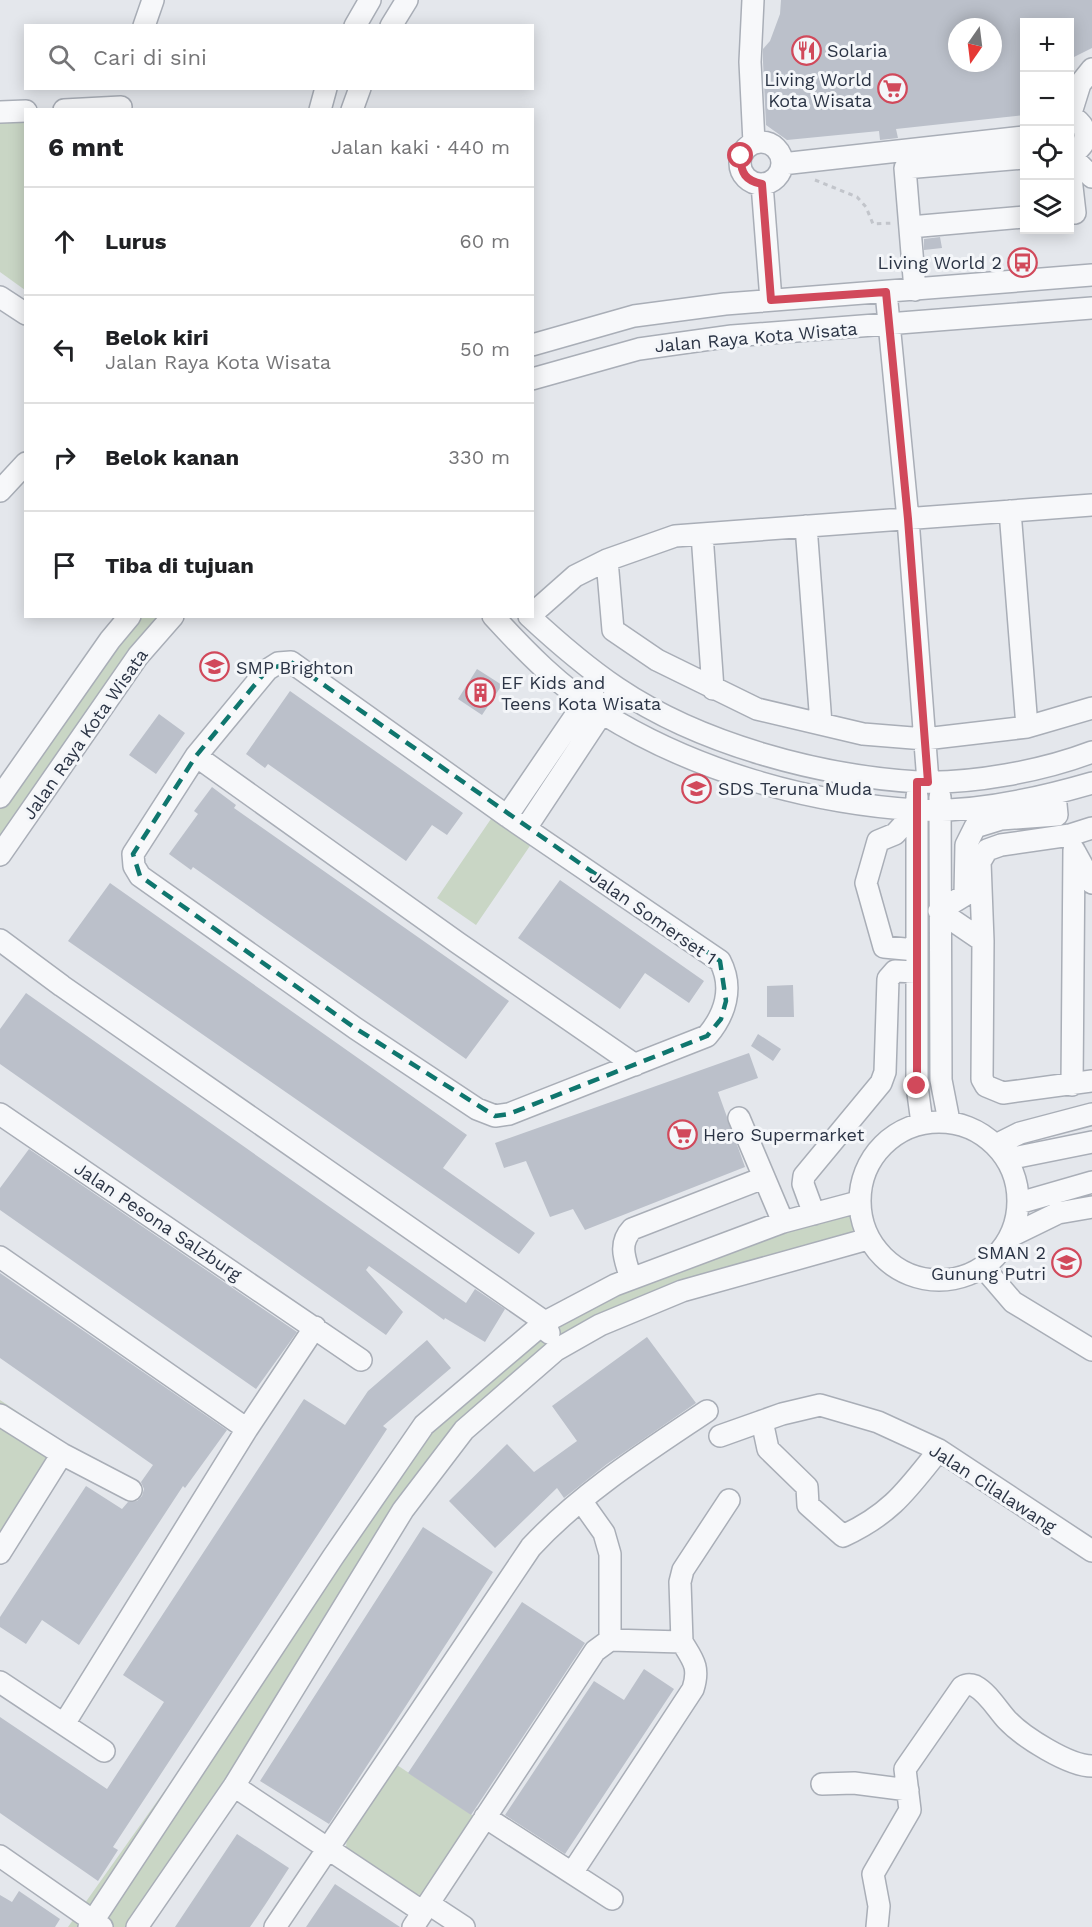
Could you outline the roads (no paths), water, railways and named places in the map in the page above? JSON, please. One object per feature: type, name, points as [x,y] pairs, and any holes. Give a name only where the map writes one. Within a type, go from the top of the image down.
[{"type":"street","points":[[145,24],[153,0]]},
{"type":"street","points":[[356,24],[370,0]]},
{"type":"street","points":[[392,24],[407,0]]},
{"type":"street","points":[[753,0],[750,62],[754,143]]},
{"type":"street","points":[[1074,103],[1080,84],[1092,69]]},
{"type":"street","points":[[321,108],[325,90]]},
{"type":"street","points":[[353,108],[359,90]]},
{"type":"street","points":[[78,108],[122,102]]},
{"type":"street","points":[[0,112],[24,111]]},
{"type":"street","points":[[1074,118],[1084,127],[1086,136],[1079,152],[1092,177]]},
{"type":"street","points":[[782,164],[1020,137]]},
{"type":"street","points":[[765,142],[774,146],[780,154],[782,164],[779,174],[772,181],[762,184],[752,182],[744,176],[740,166],[741,156],[746,148],[754,143],[765,142]]},
{"type":"street","points":[[915,290],[904,225],[905,168],[1020,158]]},
{"type":"street","points":[[762,184],[771,300]]},
{"type":"street","points":[[904,225],[1020,217]]},
{"type":"street","name":"Jalan Raya Kota Wisata","points":[[534,344],[634,316],[771,300],[1092,275]]},
{"type":"street","points":[[886,292],[908,519],[928,781],[940,809],[941,1080],[949,1122]]},
{"type":"street","points":[[0,297],[24,313]]},
{"type":"street","name":"Jalan Raya Kota Wisata","points":[[534,378],[639,349],[732,336],[1092,308]]},
{"type":"street","points":[[0,491],[24,465]]},
{"type":"street","points":[[534,612],[575,576],[607,560],[675,536],[1092,505]]},
{"type":"street","points":[[1010,511],[1027,727]]},
{"type":"street","points":[[806,526],[821,724]]},
{"type":"street","points":[[702,534],[713,689]]},
{"type":"street","points":[[607,560],[613,630],[657,660],[757,709],[863,734],[925,739],[1027,727],[1092,708]]},
{"type":"street","name":"Jalan Raya Kota Wisata","points":[[0,797],[110,640],[128,618]]},
{"type":"street","name":"Jalan Raya Kota Wisata","points":[[0,855],[138,656],[171,618]]},
{"type":"street","points":[[495,618],[516,642],[593,707],[702,764],[758,782],[838,800],[918,810],[1016,802],[1092,783]]},
{"type":"street","points":[[534,618],[610,683],[670,718],[765,755],[844,772],[928,781],[1011,774],[1092,752]]},
{"type":"street","name":"Jalan Somerset 1","points":[[291,662],[507,816],[720,961],[725,972],[726,1001],[721,1020],[707,1036],[509,1114],[495,1116],[477,1109],[355,1028],[140,876],[134,866],[133,854],[196,756],[267,670],[278,663],[291,662]]},
{"type":"street","points":[[507,816],[610,683]]},
{"type":"street","points":[[526,828],[593,707]]},
{"type":"street","points":[[196,756],[458,943],[635,1065]]},
{"type":"street","points":[[922,1122],[917,1086],[918,810],[928,781]]},
{"type":"street","points":[[1055,794],[1081,836],[1092,883]]},
{"type":"street","points":[[939,911],[965,895],[966,845],[975,827],[1001,819],[1057,815],[1055,794]]},
{"type":"street","points":[[916,950],[884,947],[866,883],[878,841],[895,834],[918,810]]},
{"type":"street","points":[[1081,836],[1082,1083],[1003,1093],[986,1086],[982,1079],[983,941],[980,862],[987,850],[1000,845],[1081,836]]},
{"type":"street","points":[[939,911],[983,941]]},
{"type":"street","points":[[0,940],[62,986],[546,1322],[556,1350]]},
{"type":"street","points":[[814,1214],[804,1176],[881,1083],[885,1072],[888,979],[896,971],[916,972]]},
{"type":"street","name":"Jalan Pesona Salzburg","points":[[0,1114],[362,1360]]},
{"type":"street","points":[[1002,1152],[1020,1133],[1092,1114]]},
{"type":"street","points":[[739,1118],[783,1221]]},
{"type":"street","points":[[922,1122],[949,1122],[974,1129],[1002,1152],[1017,1183],[1019,1203],[1011,1236],[999,1253],[983,1267],[953,1280],[920,1278],[890,1264],[868,1239],[861,1221],[858,1202],[863,1175],[876,1151],[897,1133],[922,1122]]},
{"type":"street","points":[[1002,1152],[1092,1142]]},
{"type":"street","points":[[631,1279],[622,1249],[625,1237],[632,1229],[763,1178]]},
{"type":"street","points":[[1019,1203],[1092,1182]]},
{"type":"street","points":[[0,1856],[95,1925],[333,1557],[424,1425],[546,1322],[631,1279],[783,1221],[858,1202]]},
{"type":"street","points":[[1011,1236],[1058,1214],[1092,1207]]},
{"type":"street","points":[[137,1927],[234,1786],[403,1510],[464,1430],[556,1350],[600,1325],[682,1291],[868,1239]]},
{"type":"street","points":[[0,1257],[247,1429]]},
{"type":"street","points":[[983,1267],[1013,1302],[1092,1350]]},
{"type":"street","points":[[64,1724],[247,1429],[315,1327]]},
{"type":"street","name":"Jalan Cilalawang","points":[[720,1436],[762,1421],[820,1406],[878,1422],[939,1450],[1092,1551]]},
{"type":"street","points":[[275,1927],[531,1547],[554,1522],[625,1466],[707,1411]]},
{"type":"street","points":[[0,1415],[62,1454],[130,1490]]},
{"type":"street","points":[[762,1421],[768,1449],[807,1487],[808,1505],[843,1536],[870,1523],[899,1501],[939,1450]]},
{"type":"street","points":[[0,1553],[62,1454]]},
{"type":"street","points":[[572,1873],[693,1689],[698,1674],[695,1663],[682,1642],[680,1582],[682,1570],[729,1500]]},
{"type":"street","points":[[582,1502],[604,1533],[610,1554],[610,1640]]},
{"type":"street","points":[[422,1914],[595,1651],[610,1640],[682,1642]]},
{"type":"street","points":[[0,1682],[104,1751]]},
{"type":"street","points":[[877,1927],[879,1906],[873,1874],[910,1810],[905,1769],[966,1684],[976,1687],[1009,1722],[1056,1754],[1079,1764],[1092,1766]]},
{"type":"street","points":[[822,1784],[854,1783],[908,1790]]},
{"type":"street","points":[[234,1786],[422,1914],[464,1927]]},
{"type":"street","points":[[485,1817],[612,1899]]},
{"type":"place","name":"Solaria","points":[[806,50]]},
{"type":"place","name":"Living World Kota Wisata","points":[[893,89]]},
{"type":"place","name":"Living World 2","points":[[1023,262]]},
{"type":"place","name":"SMP Brighton","points":[[215,667]]},
{"type":"place","name":"EF Kids and Teens Kota Wisata","points":[[480,692]]},
{"type":"place","name":"SDS Teruna Muda","points":[[697,788]]},
{"type":"place","name":"Hero Supermarket","points":[[682,1134]]},
{"type":"place","name":"SMAN 2 Gunung Putri","points":[[1067,1262]]}]
